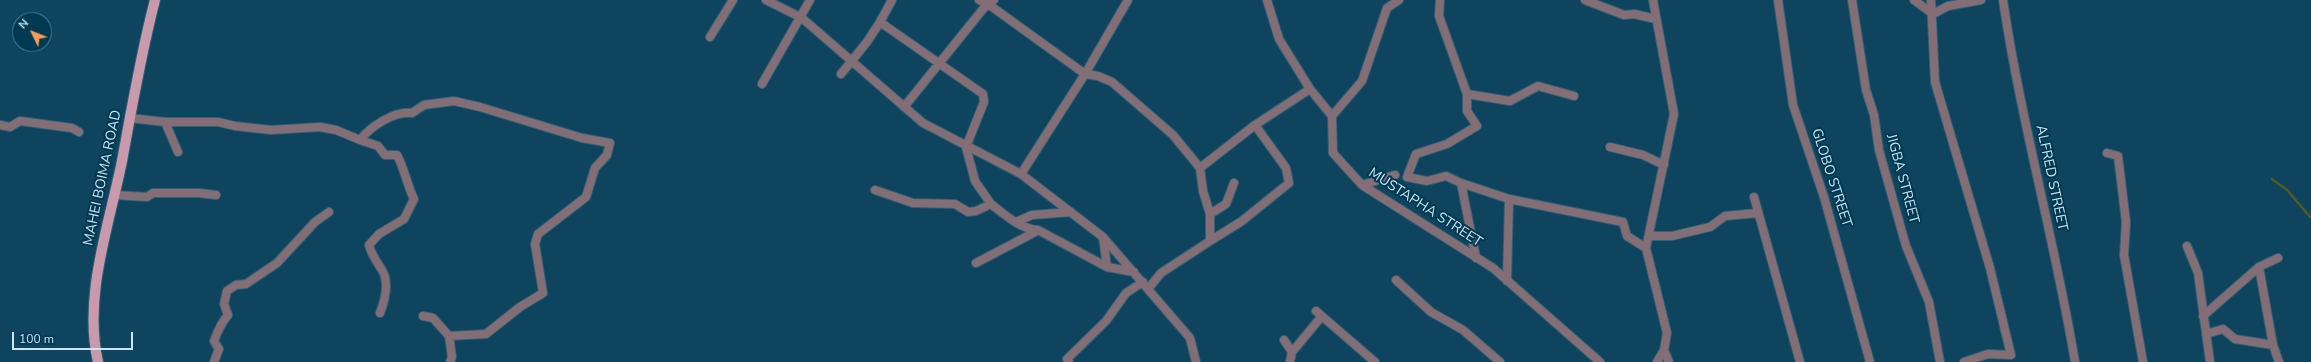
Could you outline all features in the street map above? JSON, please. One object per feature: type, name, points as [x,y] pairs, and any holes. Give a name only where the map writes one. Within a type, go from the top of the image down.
[{"type":"main road","name":"MAHEI BOIMA ROAD","points":[[98,362],[93,341],[95,297],[98,273],[142,52],[155,0]]},
{"type":"street","points":[[710,37],[733,0]]},
{"type":"street","points":[[766,0],[802,18],[923,123],[966,147],[1021,174],[1103,237],[1190,338],[1196,362]]},
{"type":"street","points":[[762,84],[802,18],[810,0]]},
{"type":"street","points":[[840,74],[852,61],[880,22],[892,0]]},
{"type":"street","points":[[979,0],[991,2],[1085,74],[1098,76],[1112,82],[1173,135],[1200,168],[1203,191],[1210,214],[1210,241]]},
{"type":"street","points":[[1021,174],[1085,74],[1128,0]]},
{"type":"street","points":[[1267,0],[1279,39],[1310,89],[1332,116],[1362,81],[1387,8],[1399,0]]},
{"type":"street","points":[[1440,0],[1439,16],[1467,94],[1467,111],[1477,126],[1447,144],[1416,154],[1407,177],[1427,181],[1446,176],[1461,183],[1509,199],[1623,222],[1627,236],[1646,248]]},
{"type":"street","points":[[1585,0],[1624,15],[1634,14],[1656,19]]},
{"type":"street","points":[[1653,0],[1674,114],[1646,248],[1667,333],[1664,350],[1657,362]]},
{"type":"street","name":"GLOBO STREET","points":[[1778,0],[1793,104],[1824,196],[1870,362]]},
{"type":"street","name":"JIGBA STREET","points":[[1852,0],[1866,90],[1874,115],[1878,150],[1906,246],[1929,302],[1940,362]]},
{"type":"street","points":[[1914,0],[1933,14]]},
{"type":"street","points":[[1931,0],[1933,14],[1935,82],[1990,268],[2011,358],[1988,354],[1964,362]]},
{"type":"street","points":[[1933,14],[1948,6],[1981,0]]},
{"type":"street","name":"ALFRED STREET","points":[[2003,0],[2013,67],[2034,156],[2075,362]]},
{"type":"street","points":[[904,107],[938,64],[991,2]]},
{"type":"street","points":[[880,22],[983,94],[984,102],[966,147],[975,181],[991,204],[1016,222],[1030,229],[1038,230],[1107,267],[1134,272]]},
{"type":"street","points":[[1467,94],[1510,101],[1538,86],[1574,96]]},
{"type":"street","points":[[1200,168],[1255,126],[1310,89]]},
{"type":"street","points":[[360,140],[366,132],[389,117],[402,112],[412,113],[424,105],[454,101],[480,107],[582,138],[610,143],[607,155],[595,168],[586,197],[538,234],[535,244],[543,293],[520,307],[486,334],[449,336]]},
{"type":"street","name":"MUSTAPHA STREET","points":[[1332,116],[1333,153],[1362,185],[1493,268],[1600,362]]},
{"type":"street","points":[[130,118],[165,122],[218,122],[236,126],[271,130],[320,127],[336,130],[378,146],[385,155],[397,155],[404,167],[407,186],[414,199],[404,219],[379,234],[369,245],[370,251],[384,272],[386,298],[380,313]]},
{"type":"street","points":[[0,125],[10,127],[20,121],[72,128],[79,132]]},
{"type":"street","points":[[165,122],[178,152]]},
{"type":"street","points":[[1148,289],[1161,273],[1242,221],[1289,183],[1286,168],[1255,126]]},
{"type":"street","points":[[1610,147],[1643,155],[1664,165]]},
{"type":"street","points":[[2106,153],[2118,156],[2126,222],[2124,255],[2143,362]]},
{"type":"street","points":[[1362,185],[1395,176]]},
{"type":"street","points":[[1210,214],[1226,204],[1234,183]]},
{"type":"street","points":[[1461,183],[1476,258]]},
{"type":"street","points":[[875,190],[913,203],[955,204],[968,212],[976,212],[991,204]]},
{"type":"street","points":[[114,195],[146,198],[153,193],[199,193],[216,195]]},
{"type":"street","points":[[1754,196],[1800,362]]},
{"type":"street","points":[[1507,281],[1509,199]]},
{"type":"street","points":[[214,362],[219,349],[214,341],[220,324],[228,315],[224,304],[227,291],[236,285],[246,284],[277,263],[316,222],[328,212]]},
{"type":"street","points":[[1016,222],[1032,215],[1071,212]]},
{"type":"street","points":[[1649,236],[1672,236],[1710,227],[1725,216],[1758,213]]},
{"type":"street","points":[[976,263],[1038,230]]},
{"type":"street","points":[[1103,237],[1107,267]]},
{"type":"street","points":[[2187,246],[2198,273],[2210,362]]},
{"type":"street","points":[[2203,316],[2259,267],[2278,258]]},
{"type":"street","points":[[2259,267],[2273,345],[2279,362]]},
{"type":"street","points":[[1396,280],[1431,312],[1463,330],[1500,362]]},
{"type":"street","points":[[1069,362],[1067,359],[1106,321],[1126,293],[1142,282]]},
{"type":"street","points":[[1316,310],[1375,362]]},
{"type":"street","points":[[423,316],[433,318],[449,336],[452,356],[450,362]]},
{"type":"street","points":[[1290,362],[1292,352],[1322,316]]},
{"type":"street","points":[[2206,334],[2223,329],[2235,339],[2273,345]]},
{"type":"street","points":[[1284,340],[1292,352]]},
{"type":"street","points":[[1664,350],[1669,362]]},
{"type":"waterway","points":[[2272,179],[2287,190],[2311,218]]}]
